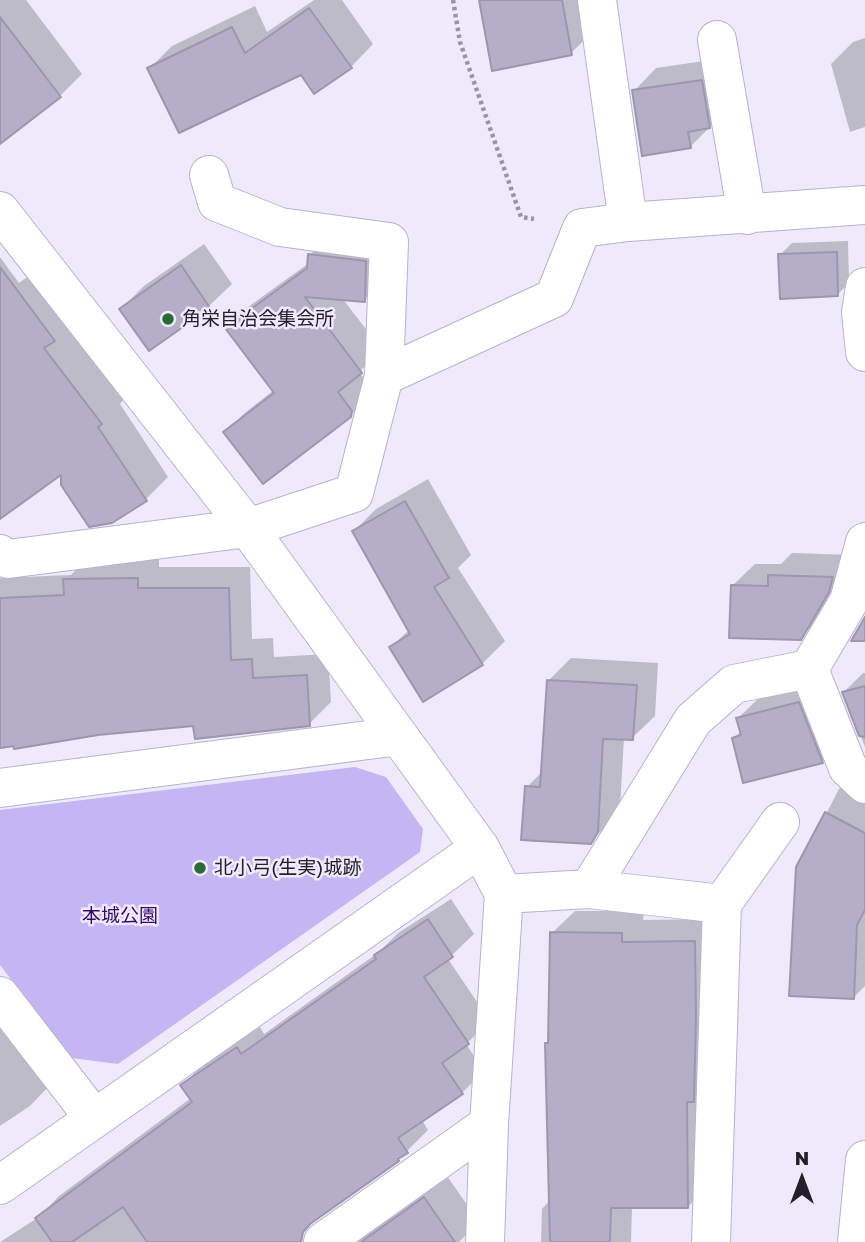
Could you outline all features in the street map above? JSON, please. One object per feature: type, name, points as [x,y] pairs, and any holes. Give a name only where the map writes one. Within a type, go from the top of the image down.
[{"type":"street","points":[[597,0],[628,222]]},
{"type":"street","points":[[717,40],[747,215]]},
{"type":"street","points":[[0,554],[8,559],[248,528],[354,493],[384,376],[389,242],[280,227],[218,202],[209,175]]},
{"type":"street","points":[[384,376],[554,298],[582,228],[628,222],[865,205]]},
{"type":"street","points":[[0,211],[248,528],[480,848],[505,894],[489,1124],[485,1242]]},
{"type":"street","points":[[865,287],[861,312],[865,352]]},
{"type":"street","points":[[589,889],[692,720],[734,684],[808,669],[849,601],[865,542]]},
{"type":"street","points":[[808,669],[848,768],[865,784]]},
{"type":"street","points":[[0,788],[399,736]]},
{"type":"street","points":[[711,1242],[722,904],[780,822]]},
{"type":"street","points":[[0,1185],[480,848]]},
{"type":"street","points":[[505,894],[589,889],[722,904]]},
{"type":"street","points":[[0,996],[94,1118]]},
{"type":"street","points":[[323,1242],[489,1124]]},
{"type":"street","points":[[857,1242],[865,1160]]},
{"type":"path","points":[[453,0],[460,42],[522,217],[582,228]]},
{"type":"green space","name":"本城公園","points":[[355,767],[386,777],[423,829],[420,852],[118,1064],[71,1058],[0,965],[0,810]]},
{"type":"building","points":[[479,0],[562,0],[572,55],[492,71]]},
{"type":"building","points":[[309,8],[352,68],[314,94],[301,75],[179,133],[147,68],[232,27],[245,53]]},
{"type":"building","points":[[0,17],[61,97],[0,144]]},
{"type":"building","points":[[702,80],[710,128],[688,132],[691,148],[642,156],[632,90]]},
{"type":"building","points":[[837,252],[838,296],[780,299],[778,254]]},
{"type":"building","points":[[308,254],[366,261],[365,302],[305,297],[362,373],[338,392],[352,411],[351,417],[263,484],[223,432],[274,393],[225,328],[307,268]]},
{"type":"building","points":[[181,265],[210,308],[149,351],[119,309]]},
{"type":"building","points":[[0,267],[55,341],[44,348],[102,424],[98,427],[147,501],[112,523],[89,527],[61,485],[61,475],[0,519]]},
{"type":"building","points":[[405,501],[449,578],[434,587],[483,665],[423,702],[389,647],[410,634],[352,531]]},
{"type":"building","points":[[768,575],[833,577],[829,592],[801,640],[729,638],[731,585],[768,586]]},
{"type":"building","points":[[138,578],[138,588],[229,588],[231,660],[252,659],[253,678],[307,675],[310,726],[195,739],[193,726],[98,735],[14,749],[13,746],[0,748],[0,598],[64,595],[63,579]]},
{"type":"building","points":[[865,617],[865,641],[851,641]]},
{"type":"building","points":[[547,680],[637,685],[633,740],[603,739],[598,832],[591,844],[521,840],[525,786],[540,787]]},
{"type":"building","points":[[865,686],[865,737],[859,736],[842,692]]},
{"type":"building","points":[[799,702],[823,763],[743,783],[732,738],[741,735],[736,718]]},
{"type":"building","points":[[825,812],[865,833],[865,910],[857,925],[854,999],[789,996],[796,867]]},
{"type":"building","points":[[428,919],[453,957],[424,977],[469,1044],[442,1063],[463,1094],[398,1138],[408,1153],[398,1159],[399,1161],[310,1224],[303,1232],[301,1242],[147,1242],[123,1207],[72,1242],[52,1242],[35,1218],[192,1102],[180,1085],[237,1047],[241,1054],[376,959],[374,955]]},
{"type":"building","points":[[550,932],[622,933],[622,942],[695,941],[694,1102],[687,1102],[688,1208],[611,1208],[610,1242],[550,1242],[545,1043],[548,1043]]},
{"type":"building","points":[[424,1197],[455,1242],[361,1242]]},
{"type":"place","name":"角栄自治会集会所","points":[[168,319]]},
{"type":"place","name":"北小弓(生実)城跡","points":[[200,868]]}]
